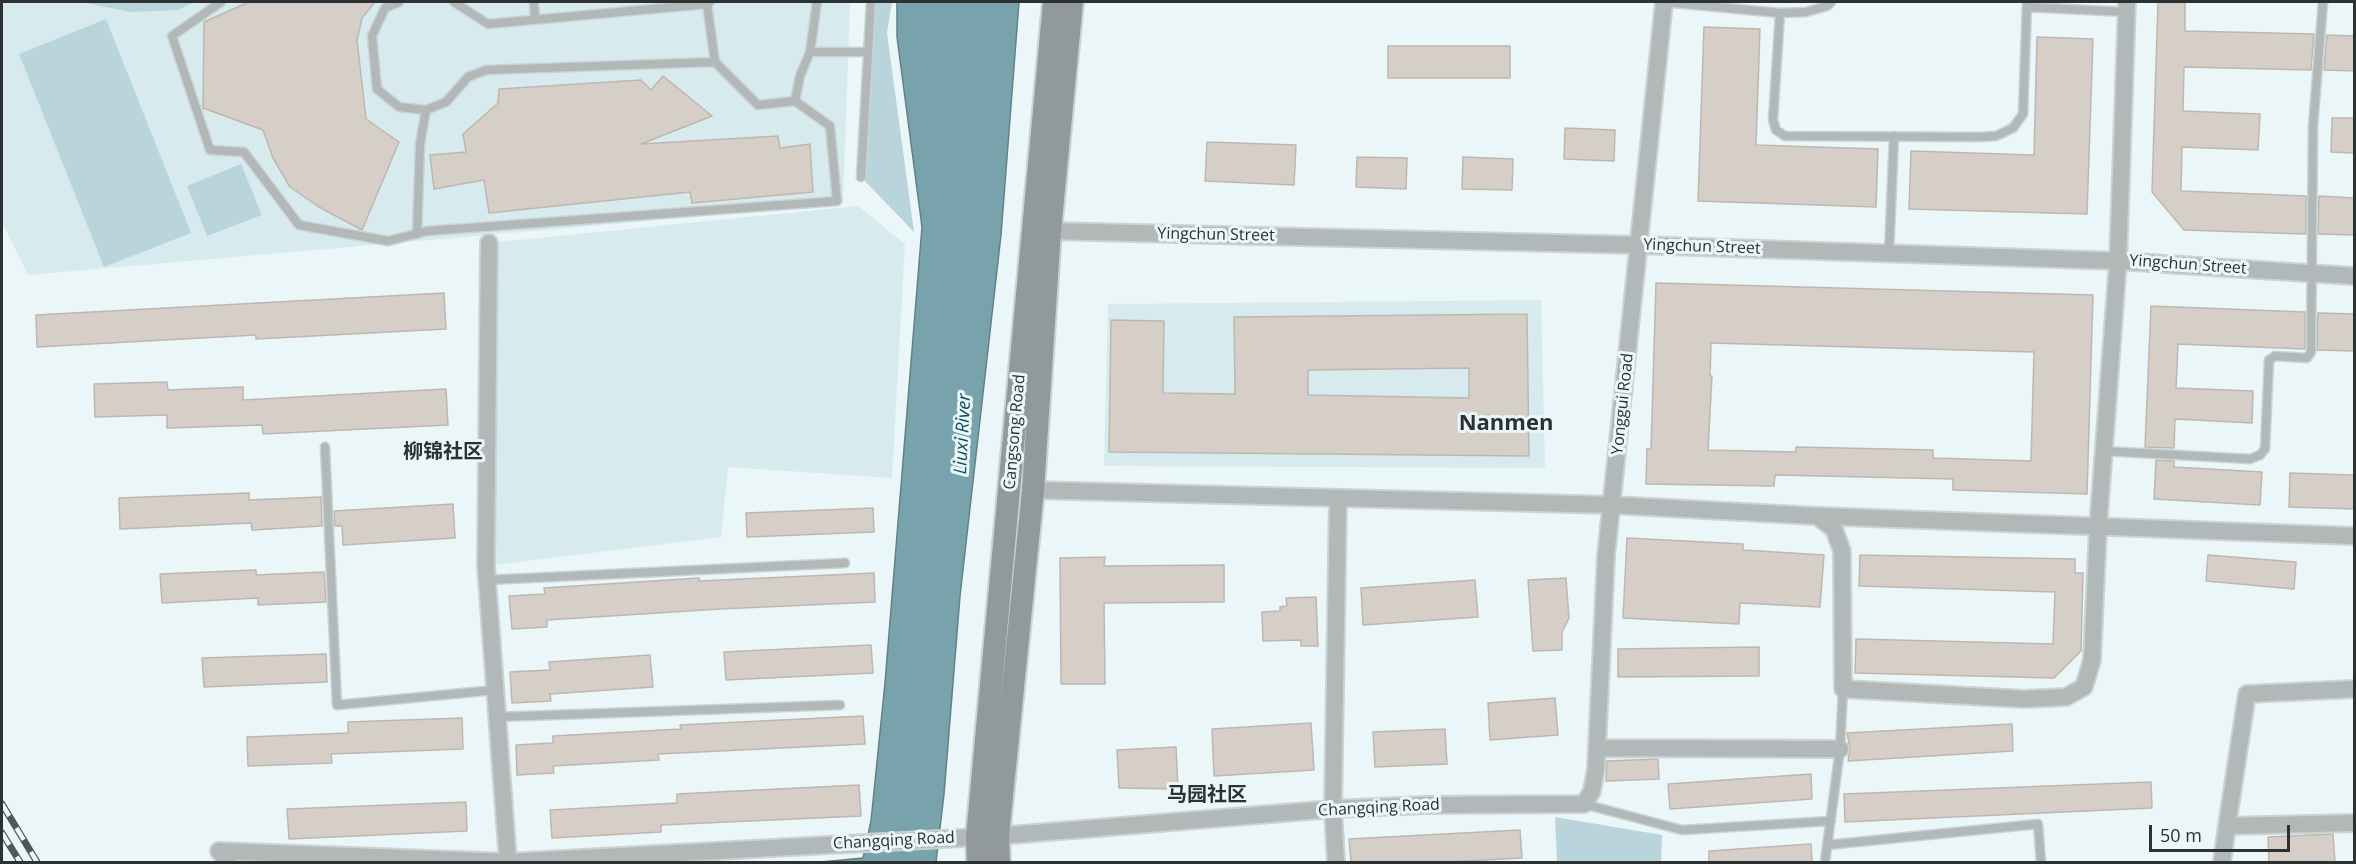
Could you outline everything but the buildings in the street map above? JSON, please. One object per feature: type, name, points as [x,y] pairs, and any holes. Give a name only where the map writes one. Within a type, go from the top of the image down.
[{"type":"main road","name":"Cangsong Road","points":[[978,862],[1054,2]]},
{"type":"main road","name":"Cangsong Road","points":[[999,862],[980,836],[1033,490],[1050,231],[1072,2]]},
{"type":"street","name":"Yonggui Road","points":[[1584,804],[1592,791],[1598,748],[1606,556],[1664,2]]},
{"type":"street","points":[[1817,516],[1834,529],[1842,551],[1843,689],[2024,699],[2066,698],[2084,687],[2092,660],[2103,451],[2118,261],[2127,7]]},
{"type":"street","name":"Yingchun Street","points":[[1050,231],[1889,253],[2118,261],[2355,276]]},
{"type":"street","points":[[489,243],[487,580],[508,862]]},
{"type":"street","points":[[1033,490],[1612,505],[2098,528],[2355,536]]},
{"type":"street","points":[[1336,862],[1333,809],[1338,498]]},
{"type":"street","points":[[2222,862],[2247,694],[2355,689]]},
{"type":"street","points":[[1598,748],[1840,749]]},
{"type":"street","name":"Changqing Road","points":[[228,862],[219,851],[508,862],[980,836],[1333,809],[1425,805],[1584,804]]},
{"type":"street","points":[[2227,826],[2355,823]]},
{"type":"lane","points":[[221,2],[172,36],[210,150],[244,152],[299,225],[388,241],[417,234],[837,201],[830,126],[795,101],[758,105],[715,62],[709,3],[488,24],[454,2]]},
{"type":"lane","points":[[399,2],[385,8],[372,36],[377,89],[399,107],[426,110],[446,102],[468,77],[486,70],[715,62]]},
{"type":"lane","points":[[534,2],[535,20]]},
{"type":"lane","points":[[795,101],[800,76],[810,52],[817,2]]},
{"type":"lane","points":[[861,177],[871,2]]},
{"type":"lane","points":[[1664,2],[1780,13],[1806,12],[1827,6],[1831,2]]},
{"type":"lane","points":[[2103,451],[2250,459],[2260,455],[2265,449],[2270,357],[2307,358],[2311,352],[2313,126],[2323,2]]},
{"type":"lane","points":[[1780,13],[1773,120],[1776,130],[1785,136],[1996,136],[2013,128],[2023,114],[2027,4],[2127,7]]},
{"type":"lane","points":[[810,52],[868,51]]},
{"type":"lane","points":[[417,234],[420,144],[426,110]]},
{"type":"lane","points":[[1889,253],[1894,136]]},
{"type":"lane","points":[[325,447],[337,705],[495,690]]},
{"type":"lane","points":[[487,580],[845,563]]},
{"type":"lane","points":[[1825,862],[1840,749],[1843,689]]},
{"type":"lane","points":[[497,717],[840,705]]},
{"type":"lane","points":[[1584,804],[1682,830],[1831,821]]},
{"type":"lane","points":[[1827,845],[2038,824],[2041,862]]},
{"type":"shaded area","points":[[2,2],[850,2],[843,204],[28,275],[2,222]]},
{"type":"shaded area","points":[[80,2],[195,2],[178,10],[132,12]]},
{"type":"shaded area","points":[[874,2],[892,2],[887,33],[914,232],[861,177]]},
{"type":"shaded area","points":[[106,19],[191,233],[104,267],[19,54]]},
{"type":"shaded area","points":[[241,164],[262,215],[207,236],[187,186]]},
{"type":"shaded area","points":[[858,206],[905,244],[892,478],[728,467],[721,537],[486,566],[489,243]]},
{"type":"shaded area","points":[[1541,300],[1545,468],[1104,466],[1108,304]]},
{"type":"shaded area","points":[[1555,817],[1662,835],[1661,862],[1557,862]]},
{"type":"water","name":"Liuxi River","points":[[897,2],[1019,2],[1001,235],[960,596],[944,794],[936,862],[821,862],[863,858],[871,821],[885,683],[922,227],[897,37]]},
{"type":"railway","points":[[2,804],[37,862]]},
{"type":"railway","points":[[2,833],[20,862]]},
{"type":"district","name":"Nanmen","points":[[1506,424]]},
{"type":"district","name":"柳锦社区","points":[[443,452]]},
{"type":"district","name":"马园社区","points":[[1207,795]]}]
